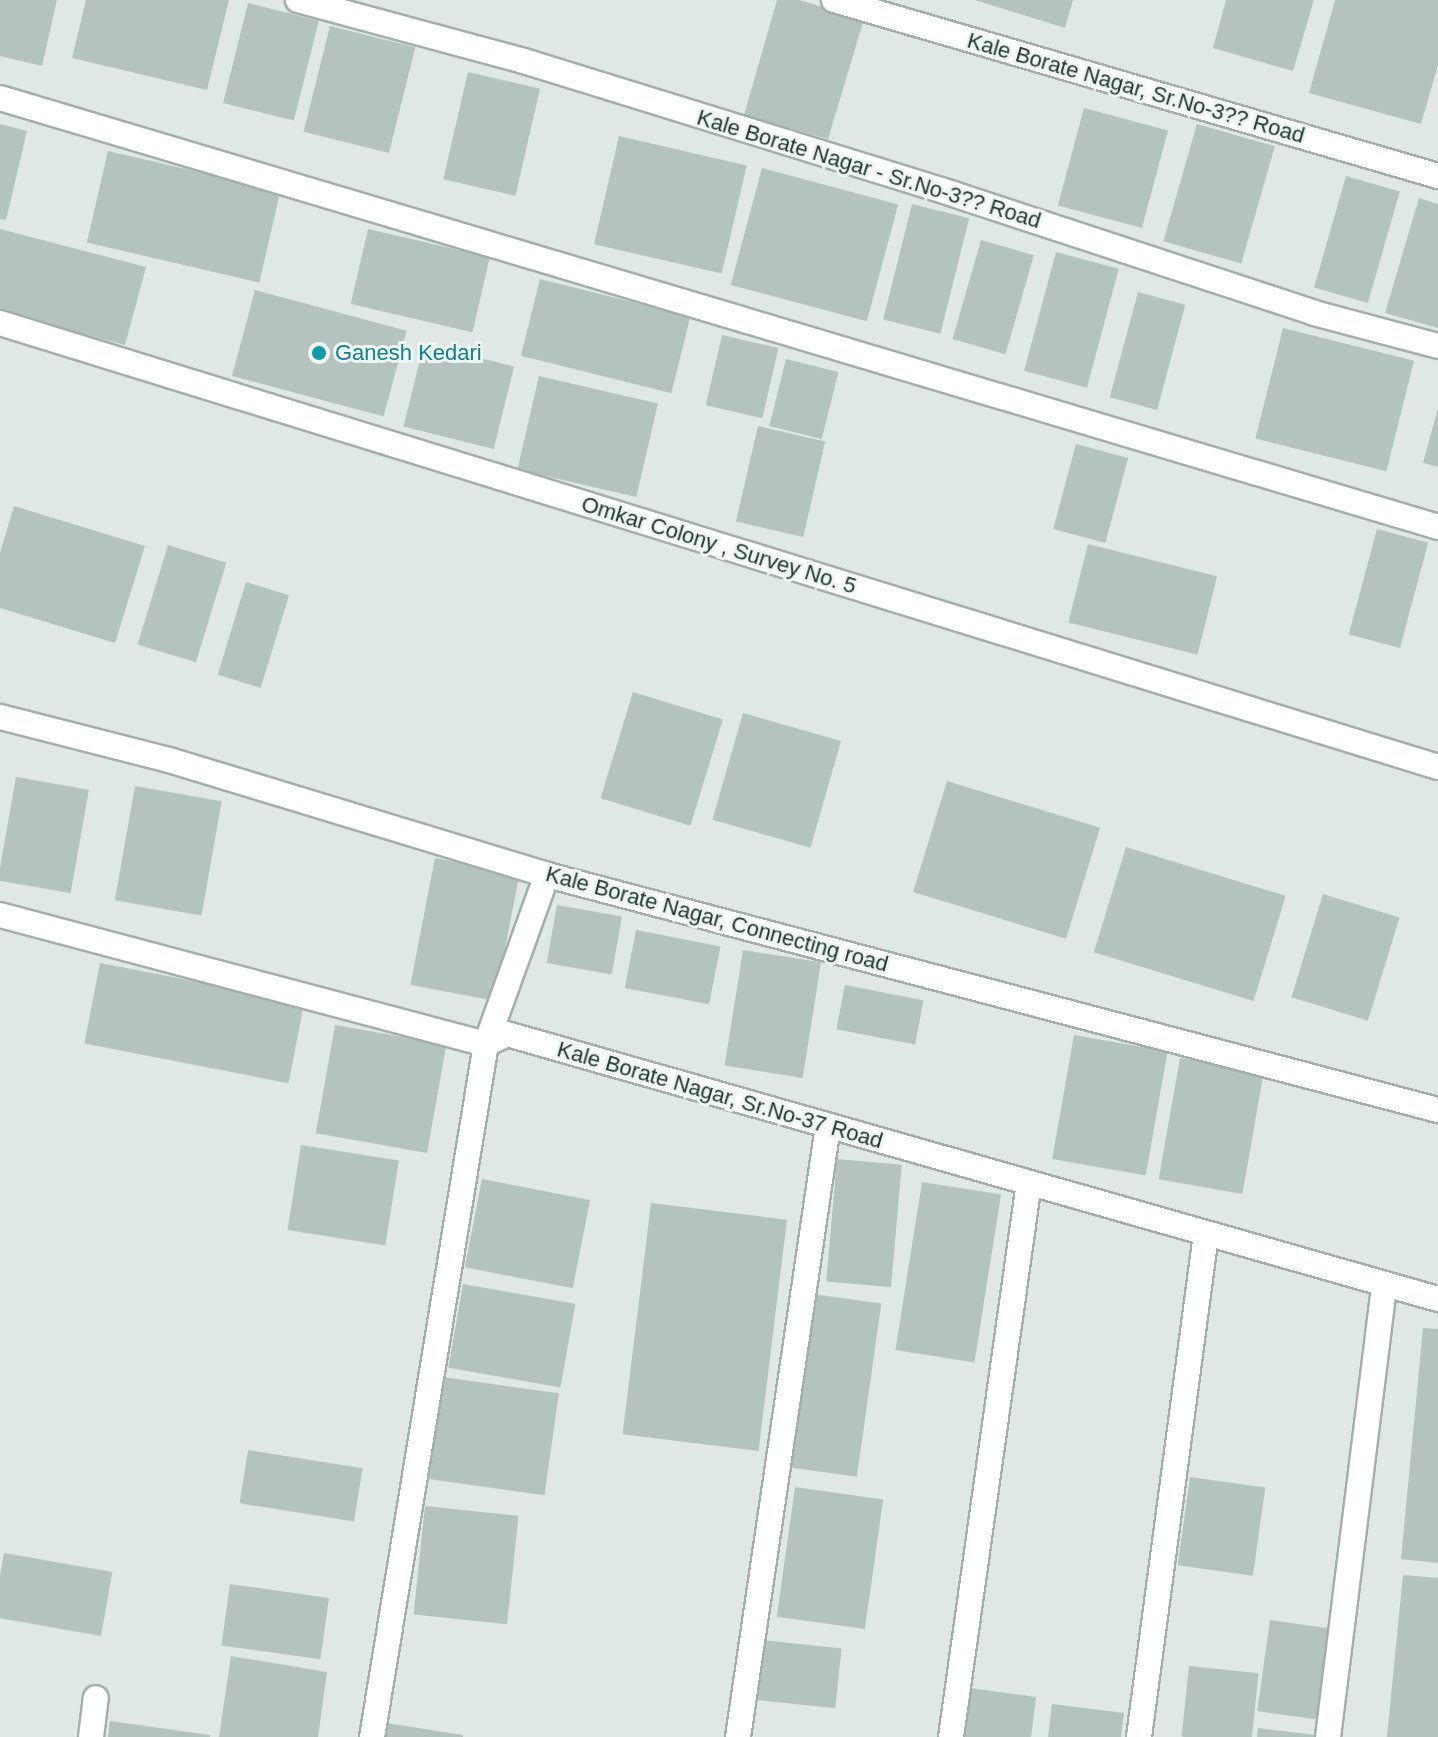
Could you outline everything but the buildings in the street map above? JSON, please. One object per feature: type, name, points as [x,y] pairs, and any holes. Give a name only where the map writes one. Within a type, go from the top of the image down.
[{"type":"street","name":"Kale Borate Nagar - Sr.No-3?? Road","points":[[298,0],[524,61],[953,194],[1314,313],[1438,346]]},
{"type":"street","name":"Kale Borate Nagar, Sr.No-3?? Road","points":[[834,0],[1438,176]]},
{"type":"street","points":[[0,98],[1438,527]]},
{"type":"street","name":"Omkar Colony , Survey No. 5","points":[[0,323],[1438,767]]},
{"type":"street","name":"Kale Borate Nagar, Connecting road","points":[[0,717],[169,760],[547,875],[1438,1110]]},
{"type":"street","points":[[372,1737],[486,1044],[547,875]]},
{"type":"street","name":"Kale Borate Nagar, Sr.No-37 Road","points":[[0,915],[486,1044],[507,1034],[1438,1299]]},
{"type":"street","points":[[738,1737],[828,1126]]},
{"type":"street","points":[[951,1737],[1029,1183]]},
{"type":"street","points":[[1139,1737],[1206,1234]]},
{"type":"street","points":[[1328,1737],[1384,1285]]},
{"type":"street","points":[[91,1737],[96,1698]]},
{"type":"place","name":"Ganesh Kedari","points":[[319,353]]}]
